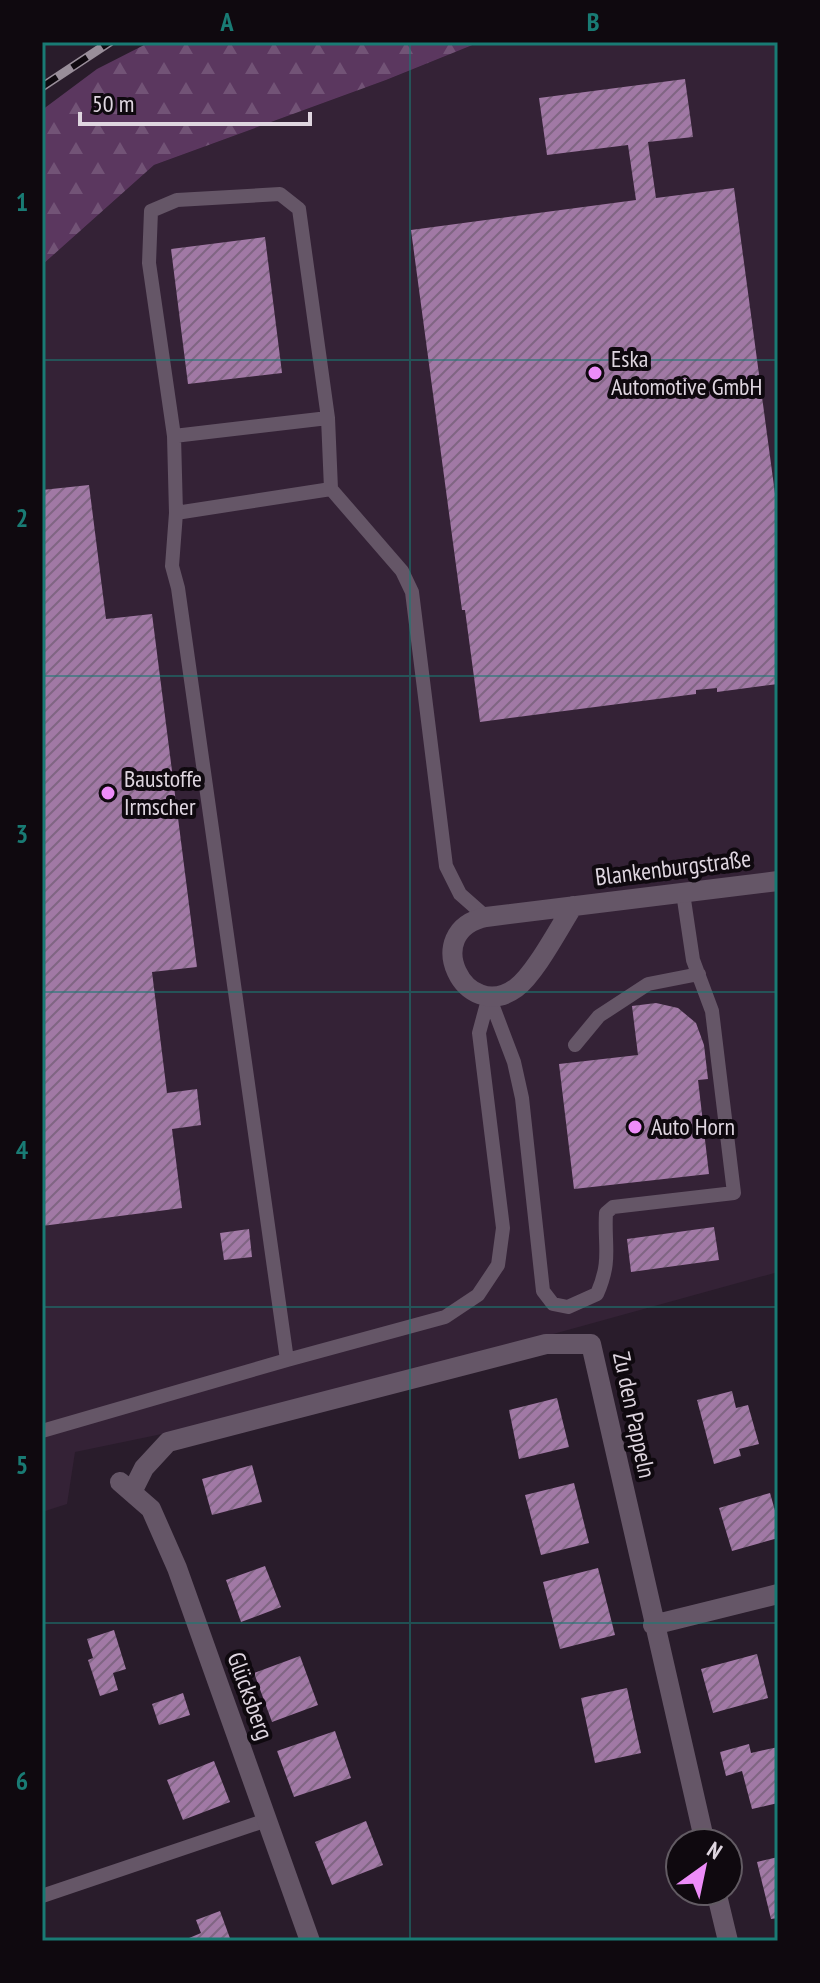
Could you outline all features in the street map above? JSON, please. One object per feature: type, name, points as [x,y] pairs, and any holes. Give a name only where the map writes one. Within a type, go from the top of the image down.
[{"type":"street","name":"Blankenburgstraße","points":[[486,917],[778,881]]},
{"type":"street","name":"Blankenburgstraße","points":[[489,996],[503,995],[520,985],[573,906]]},
{"type":"street","points":[[486,917],[470,922],[460,932],[455,942],[453,962],[465,986],[489,996]]},
{"type":"street","name":"Zu den Pappeln","points":[[126,1487],[168,1442],[546,1344],[591,1344],[701,1827]]},
{"type":"street","name":"Glücksberg","points":[[126,1487],[151,1509],[177,1568],[310,1941]]},
{"type":"street","points":[[653,1625],[778,1594]]},
{"type":"street","points":[[720,1907],[728,1941]]},
{"type":"lane","points":[[287,1360],[183,617],[172,566],[176,513],[174,436],[149,263],[151,211],[177,200],[280,194],[299,209],[328,418],[331,489],[402,571],[412,592],[446,866],[460,894],[486,917]]},
{"type":"lane","points":[[174,436],[328,418]]},
{"type":"lane","points":[[176,513],[331,489]]},
{"type":"lane","points":[[489,996],[514,1062],[522,1098],[543,1291],[553,1304],[568,1307],[597,1294],[608,1257],[606,1213],[613,1207],[734,1193],[712,1011],[693,960],[683,893]]},
{"type":"lane","points":[[575,1045],[599,1016],[648,984],[699,974]]},
{"type":"lane","points":[[42,1431],[445,1317],[478,1295],[498,1265],[503,1228],[479,1033],[489,996]]},
{"type":"lane","points":[[42,1896],[267,1820]]},
{"type":"shaded area","points":[[480,42],[778,42],[778,1272],[278,1410],[75,1452],[67,1504],[42,1512],[42,265],[154,165]]},
{"type":"green space","points":[[150,42],[480,42],[154,165],[42,265],[42,110],[97,69]]},
{"type":"building","name":"Eska Automotive GmbH","points":[[685,79],[693,137],[648,142],[656,198],[734,188],[778,516],[778,684],[717,692],[717,688],[696,690],[696,694],[480,722],[411,230],[636,200],[628,145],[547,155],[539,98]]},
{"type":"building","points":[[265,237],[282,373],[188,384],[171,249]]},
{"type":"building","name":"Baustoffe Irmscher","points":[[89,485],[106,619],[152,614],[197,967],[152,972],[167,1093],[197,1089],[201,1125],[172,1129],[182,1208],[42,1226],[42,490]]},
{"type":"building","name":"Auto Horn","points":[[656,1003],[678,1008],[696,1023],[704,1045],[708,1079],[698,1080],[709,1174],[574,1189],[559,1064],[638,1055],[632,1006]]},
{"type":"building","points":[[714,1227],[719,1260],[631,1272],[627,1239]]},
{"type":"building","points":[[249,1229],[252,1257],[224,1260],[220,1233]]},
{"type":"building","points":[[732,1391],[736,1408],[748,1405],[759,1444],[739,1449],[741,1456],[714,1464],[697,1400]]},
{"type":"building","points":[[557,1398],[569,1447],[519,1459],[509,1410]]},
{"type":"building","points":[[252,1465],[262,1502],[212,1515],[202,1479]]},
{"type":"building","points":[[574,1483],[589,1543],[541,1555],[525,1495]]},
{"type":"building","points":[[770,1493],[778,1521],[778,1538],[732,1551],[719,1508]]},
{"type":"building","points":[[265,1566],[281,1607],[241,1622],[226,1580]]},
{"type":"building","points":[[598,1568],[615,1635],[560,1649],[543,1582]]},
{"type":"building","points":[[114,1630],[126,1669],[113,1673],[118,1690],[100,1696],[88,1660],[93,1658],[87,1639]]},
{"type":"building","points":[[757,1654],[768,1698],[713,1713],[701,1669]]},
{"type":"building","points":[[300,1656],[318,1705],[272,1722],[254,1673]]},
{"type":"building","points":[[627,1688],[641,1753],[595,1763],[581,1698]]},
{"type":"building","points":[[183,1693],[190,1715],[159,1725],[152,1704]]},
{"type":"building","points":[[335,1731],[351,1778],[294,1797],[277,1751]]},
{"type":"building","points":[[749,1744],[751,1753],[778,1747],[778,1803],[752,1809],[742,1771],[726,1776],[720,1752]]},
{"type":"building","points":[[214,1761],[230,1802],[183,1820],[167,1780]]},
{"type":"building","points":[[366,1821],[383,1865],[332,1885],[315,1842]]},
{"type":"building","points":[[778,1857],[778,1918],[771,1919],[757,1862]]},
{"type":"building","points":[[220,1911],[231,1941],[182,1941],[201,1933],[196,1920]]},
{"type":"railway","points":[[42,87],[110,42]]},
{"type":"place","name":"Eska Automotive GmbH","points":[[595,373]]},
{"type":"place","name":"Baustoffe Irmscher","points":[[108,793]]},
{"type":"place","name":"Auto Horn","points":[[635,1127]]}]
